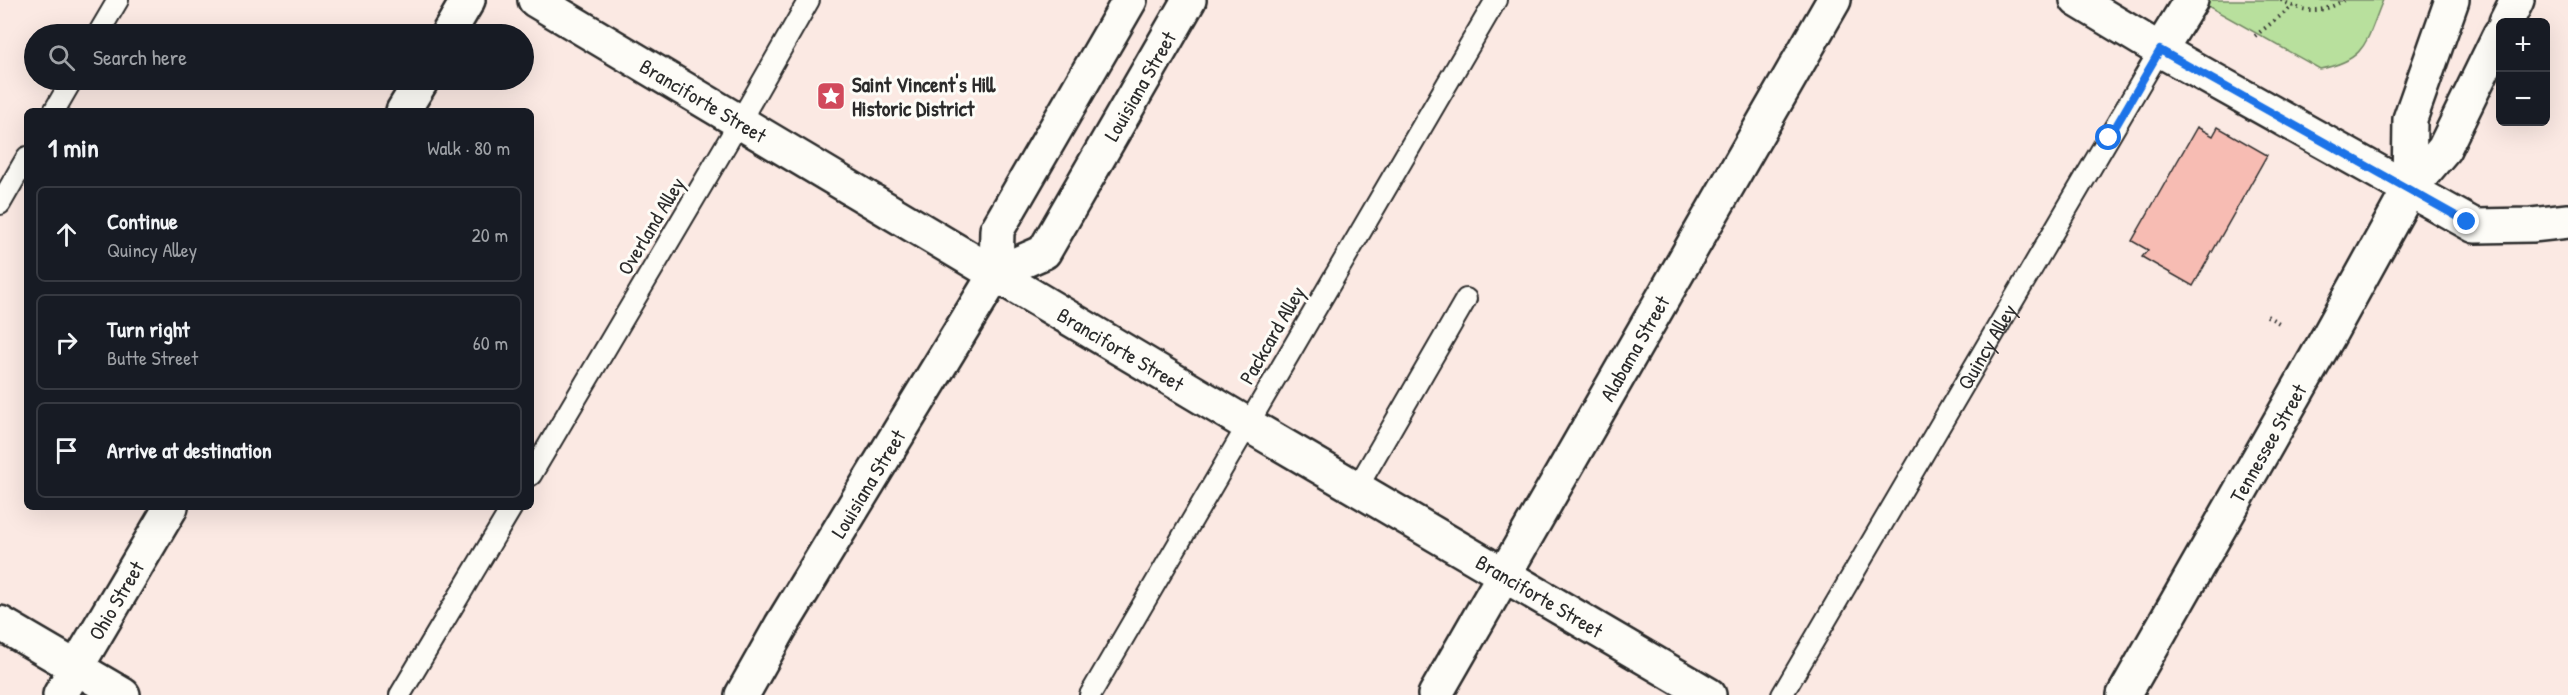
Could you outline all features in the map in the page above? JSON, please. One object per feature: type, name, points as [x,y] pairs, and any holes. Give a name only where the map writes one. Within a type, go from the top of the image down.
[{"type":"street","points":[[454,24],[468,0]]},
{"type":"street","name":"Branciforte Street","points":[[535,0],[1247,424],[1709,695]]},
{"type":"street","points":[[996,273],[997,230],[1130,0]]},
{"type":"street","name":"Louisiana Street","points":[[742,695],[781,626],[996,273],[1044,252],[1189,0]]},
{"type":"street","name":"Alabama Street","points":[[1435,695],[1834,0]]},
{"type":"street","points":[[2077,0],[2160,50],[2475,226],[2532,225],[2568,221]]},
{"type":"street","name":"Quincy Alley","points":[[2160,50],[2191,0]]},
{"type":"street","name":"Tennessee Street","points":[[2409,190],[2410,119],[2452,0]]},
{"type":"street","points":[[2508,18],[2517,0]]},
{"type":"street","name":"Tennessee Street","points":[[2124,695],[2409,190],[2444,149],[2496,42]]},
{"type":"street","points":[[405,108],[416,90]]},
{"type":"street","name":"Ohio Street","points":[[60,695],[169,510]]},
{"type":"street","points":[[0,623],[123,695]]},
{"type":"lane","points":[[104,24],[118,0]]},
{"type":"lane","name":"Overland Alley","points":[[534,469],[741,121],[809,0]]},
{"type":"lane","name":"Packcard Alley","points":[[1090,695],[1496,0]]},
{"type":"lane","name":"Quincy Alley","points":[[1782,695],[2160,50]]},
{"type":"lane","points":[[56,108],[66,90]]},
{"type":"lane","points":[[0,204],[24,163]]},
{"type":"lane","points":[[1357,488],[1466,299]]},
{"type":"lane","points":[[400,695],[510,510]]},
{"type":"path","points":[[2281,0],[2294,6],[2317,11],[2331,9],[2344,0]]},
{"type":"path","points":[[2255,36],[2294,6]]},
{"type":"path","points":[[2267,316],[2280,323]]},
{"type":"green space","points":[[2197,0],[2383,0],[2368,37],[2357,54],[2336,65],[2320,69]]},
{"type":"building","points":[[2197,127],[2213,136],[2218,127],[2267,155],[2193,286],[2142,257],[2148,250],[2132,241]]},
{"type":"place","name":"Saint Vincent's Hill Historic District","points":[[831,96]]},
{"type":"route","points":[[2109,138],[2160,50],[2467,222]]}]
